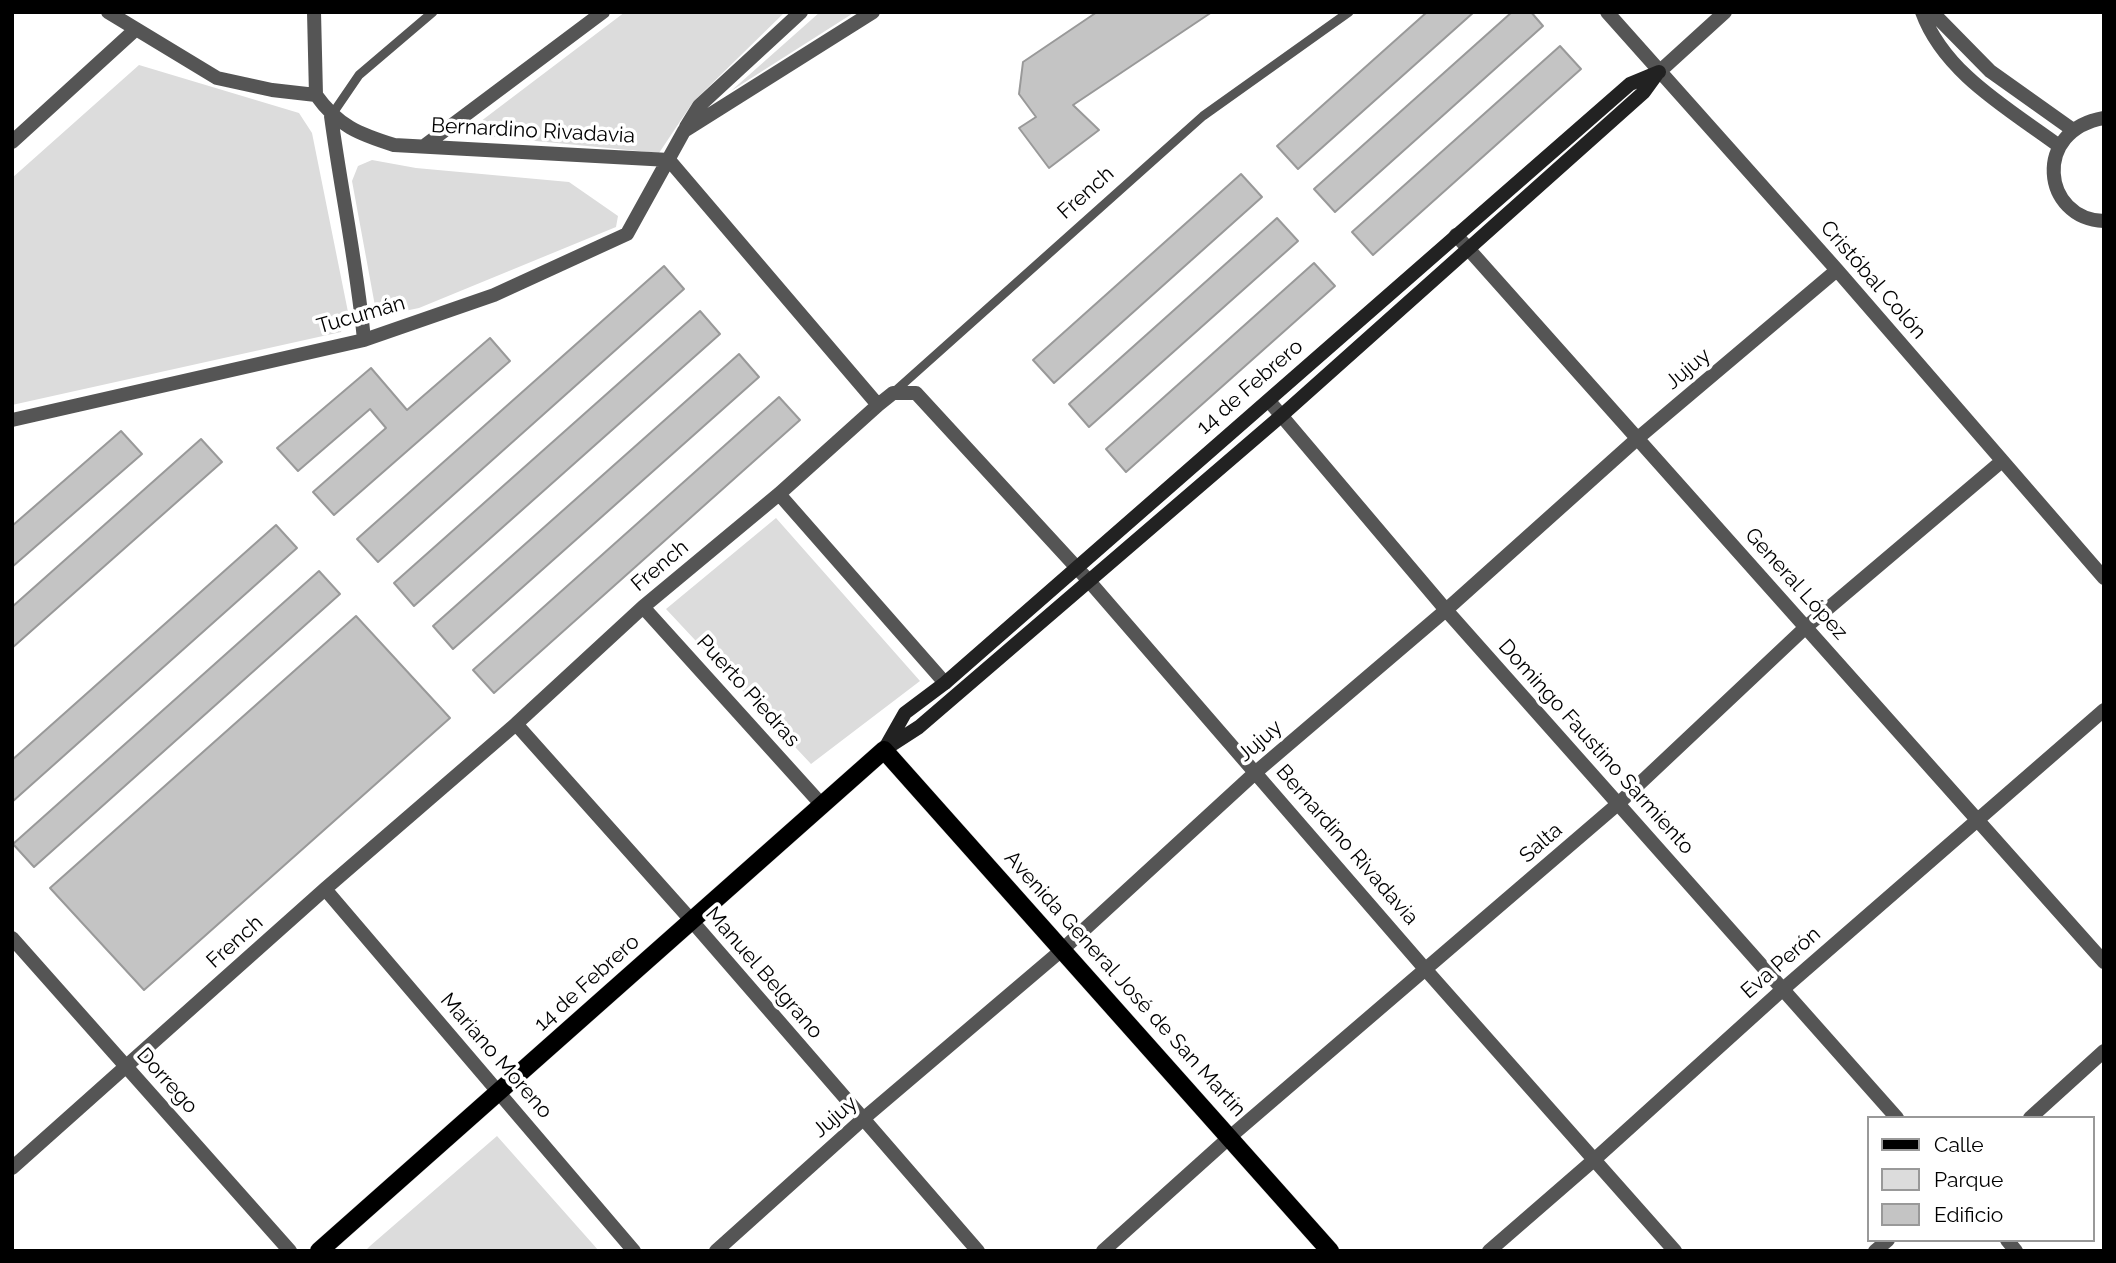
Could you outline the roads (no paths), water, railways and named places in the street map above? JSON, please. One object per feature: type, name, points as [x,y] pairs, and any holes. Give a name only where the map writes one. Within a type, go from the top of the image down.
[{"type":"main road","name":"14 de Febrero","points":[[884,750],[905,713],[945,683],[1630,84],[1659,72]]},
{"type":"main road","name":"14 de Febrero","points":[[319,1251],[821,804],[884,750],[919,727],[1281,416],[1644,92],[1659,72]]},
{"type":"main road","name":"Avenida General José de San Martín","points":[[884,750],[1331,1251]]},
{"type":"street","points":[[108,12],[217,78],[272,90],[316,95],[314,12]]},
{"type":"street","points":[[424,146],[603,12]]},
{"type":"street","name":"Tucumán","points":[[12,420],[364,340],[494,295],[627,234],[699,106],[801,12]]},
{"type":"street","points":[[684,131],[873,12]]},
{"type":"street","name":"Cristóbal Colón","points":[[1607,12],[1837,270],[2104,578]]},
{"type":"street","name":"14 de Febrero","points":[[1659,72],[1725,12]]},
{"type":"street","points":[[1922,12],[1929,31],[1969,80],[2059,146]]},
{"type":"street","points":[[1932,12],[1990,71],[2073,130]]},
{"type":"street","points":[[12,142],[136,29]]},
{"type":"street","name":"Bernardino Rivadavia","points":[[316,95],[331,116],[364,135],[394,145],[670,160]]},
{"type":"street","points":[[331,116],[339,179],[359,282],[364,340]]},
{"type":"street","points":[[2104,118],[2088,121],[2073,130],[2059,146],[2054,161],[2054,177],[2058,192],[2067,205],[2080,215],[2104,221]]},
{"type":"street","points":[[670,160],[878,405]]},
{"type":"street","name":"General López","points":[[1456,235],[2104,962]]},
{"type":"street","name":"Jujuy","points":[[716,1251],[863,1119],[1063,949],[1256,772],[1446,610],[1639,438],[1837,270]]},
{"type":"street","name":"Bernardino Rivadavia","points":[[892,393],[916,393],[1089,581],[1426,970],[1675,1251]]},
{"type":"street","name":"French","points":[[12,1168],[127,1068],[324,889],[516,724],[643,607],[779,494],[892,393]]},
{"type":"street","name":"Domingo Faustino Sarmiento","points":[[1269,401],[1446,610],[1895,1116]]},
{"type":"street","name":"Salta","points":[[1103,1251],[1231,1136],[1619,803],[1806,627],[2002,461]]},
{"type":"street","points":[[779,494],[945,683]]},
{"type":"street","name":"Puerto Piedras","points":[[643,607],[821,804]]},
{"type":"street","name":"Eva Perón","points":[[1489,1251],[1782,990],[2104,710]]},
{"type":"street","name":"Manuel Belgrano","points":[[516,724],[691,920],[978,1251]]},
{"type":"street","name":"Mariano Moreno","points":[[324,889],[634,1251]]},
{"type":"street","name":"Dorrego","points":[[12,938],[290,1251]]},
{"type":"street","points":[[2032,1116],[2104,1051]]},
{"type":"lane","points":[[331,116],[359,75],[433,12]]},
{"type":"lane","name":"French","points":[[892,393],[1203,116],[1349,12]]}]
